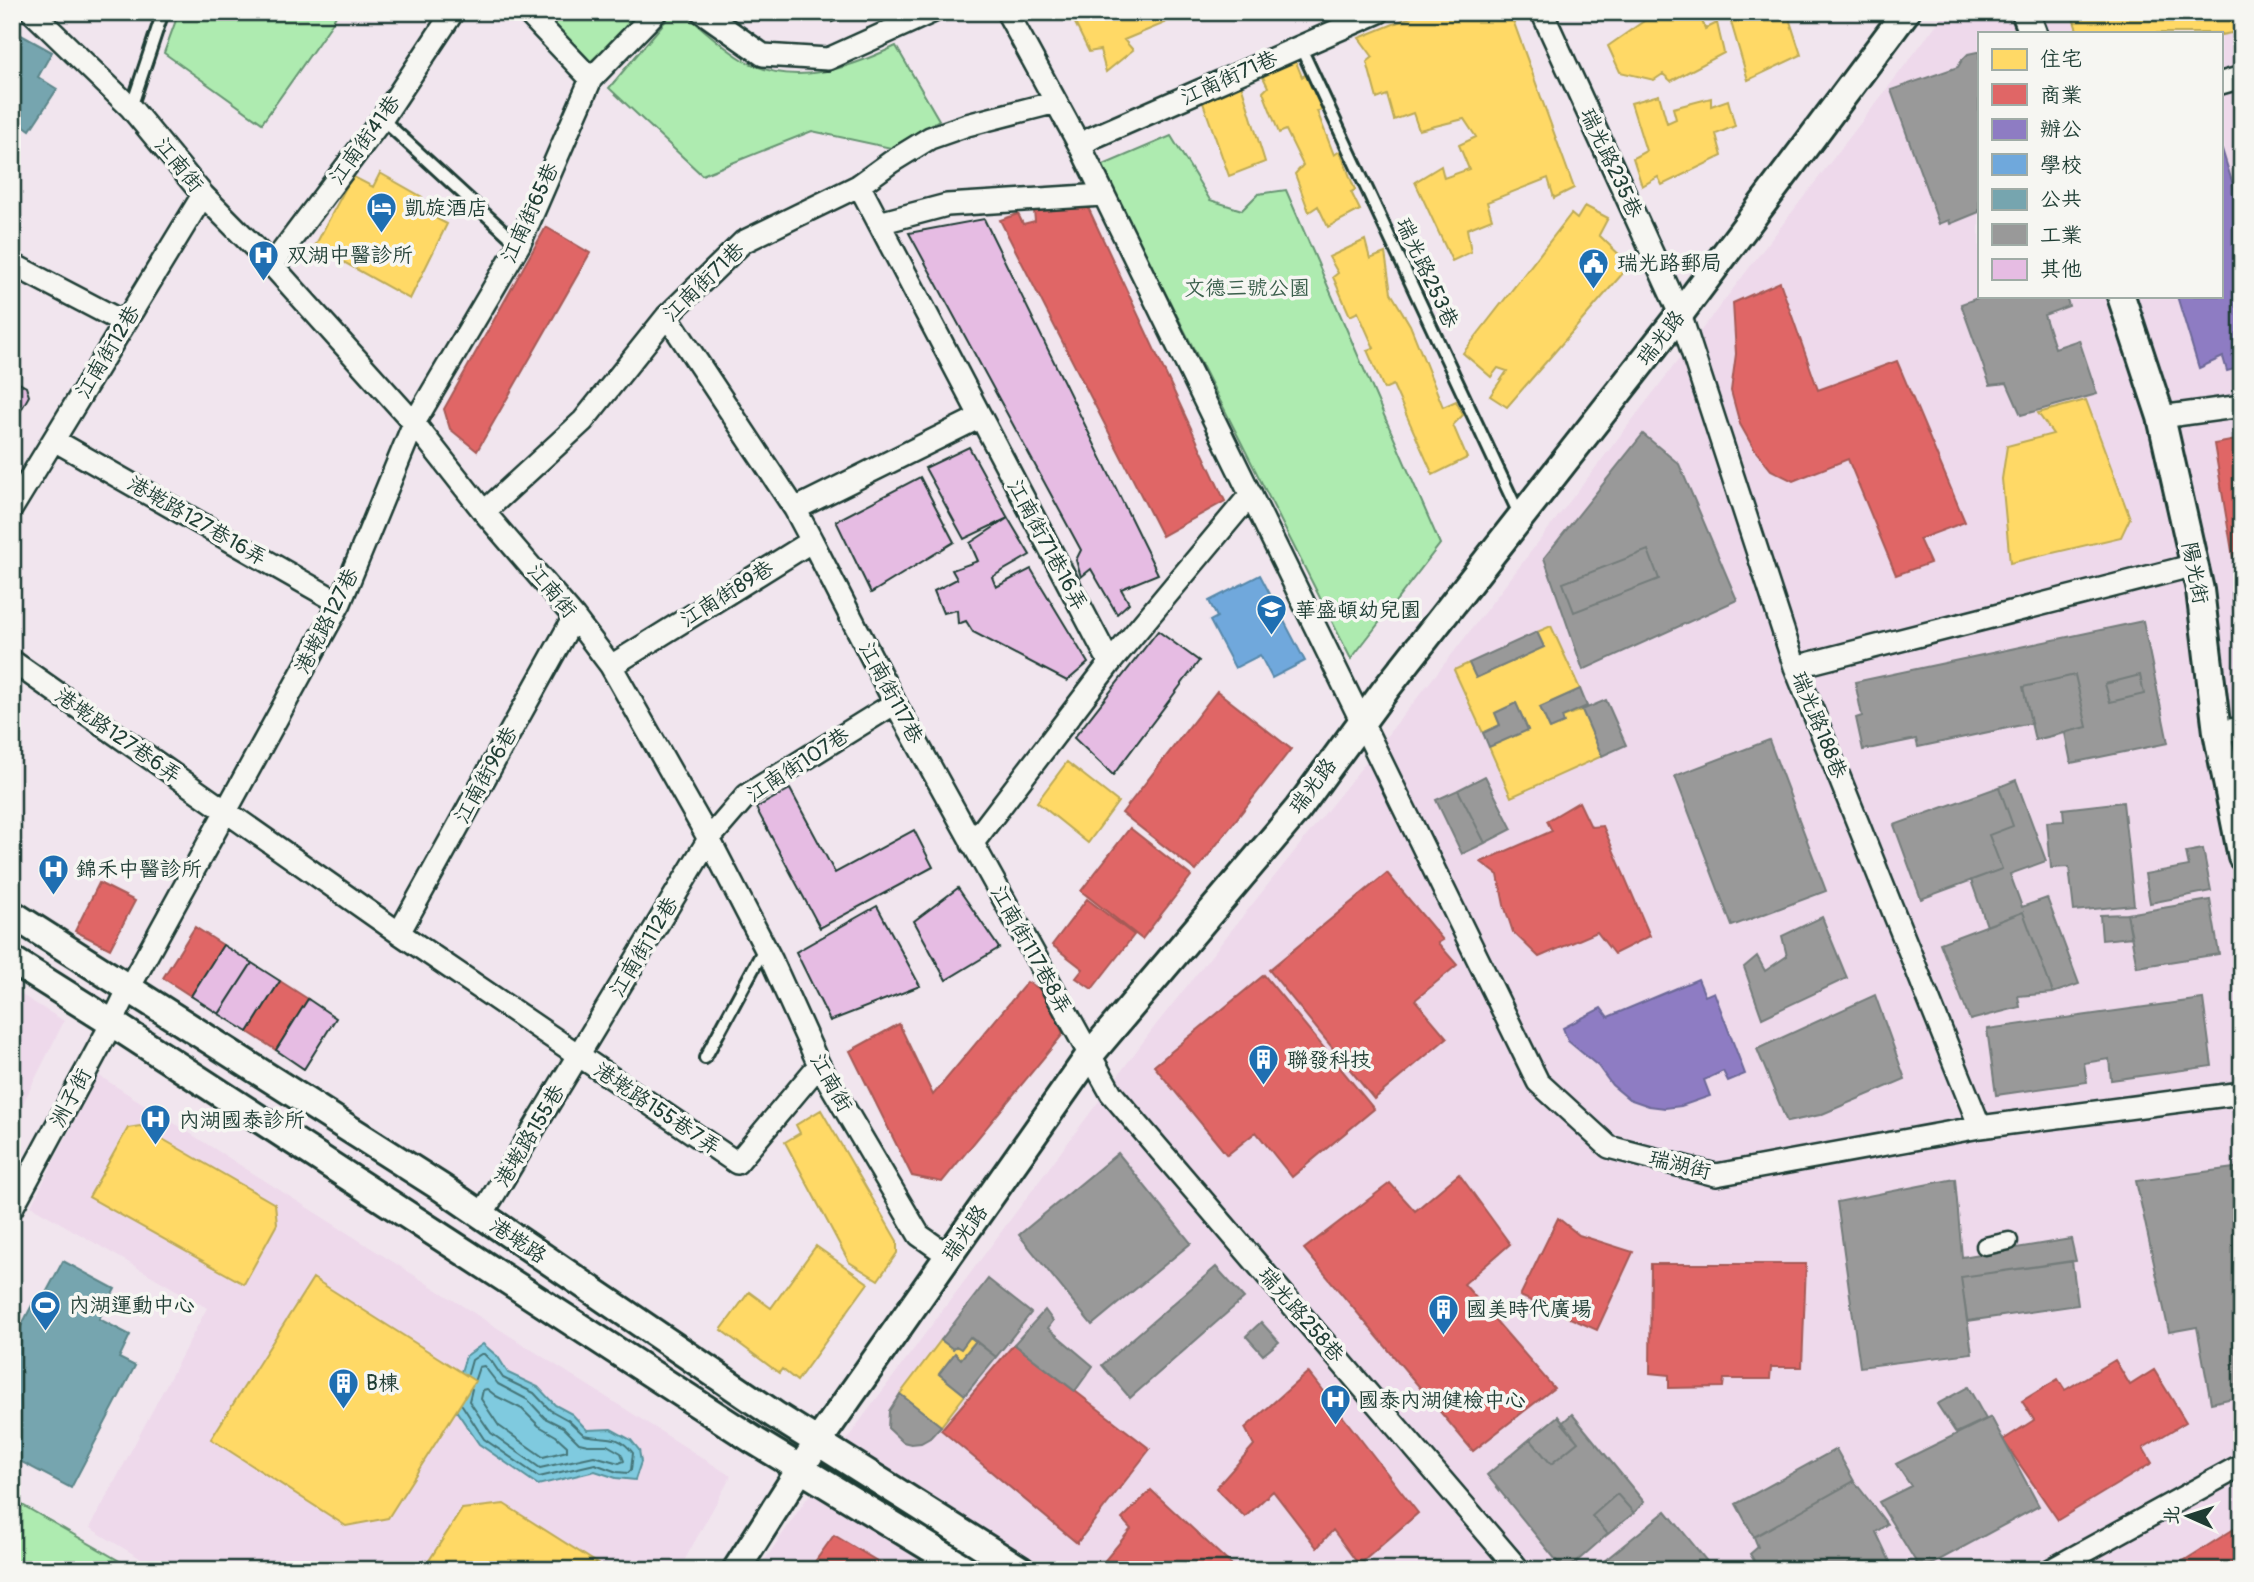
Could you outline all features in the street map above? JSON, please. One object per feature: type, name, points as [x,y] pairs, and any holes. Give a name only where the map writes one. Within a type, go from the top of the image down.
[{"type":"street","name":"江南街","points":[[32,12],[131,107],[203,195],[272,265],[414,423],[484,512],[574,617],[611,666],[709,839],[765,947],[819,1065],[919,1235],[949,1256]]},
{"type":"street","name":"江南街41巷","points":[[272,265],[382,119],[453,12]]},
{"type":"street","points":[[527,12],[591,79]]},
{"type":"street","name":"江南街65巷","points":[[414,423],[519,245],[591,79],[656,12]]},
{"type":"street","points":[[702,12],[763,55],[828,58],[932,12]]},
{"type":"street","points":[[1007,12],[1080,146],[1363,722]]},
{"type":"street","name":"江南街71巷","points":[[1080,146],[1092,138],[1379,12]]},
{"type":"street","name":"瑞光路235巷","points":[[1542,12],[1680,314]]},
{"type":"street","name":"瑞光路","points":[[736,1570],[817,1443],[1089,1056],[1297,808],[1520,516],[1680,314],[1906,12]]},
{"type":"street","points":[[2025,12],[2033,32]]},
{"type":"street","points":[[2222,83],[2242,77]]},
{"type":"street","name":"江南街71巷","points":[[484,512],[583,421],[667,316],[743,242],[859,185],[930,138],[967,125],[1056,102]]},
{"type":"street","name":"江南街71巷16弄","points":[[859,185],[1110,663]]},
{"type":"street","name":"江南街12巷","points":[[12,508],[203,195]]},
{"type":"street","points":[[879,223],[947,205],[1103,195]]},
{"type":"street","points":[[12,264],[125,323]]},
{"type":"street","name":"陽光街","points":[[2123,298],[2161,417],[2195,565],[2229,730],[2242,857]]},
{"type":"street","name":"瑞光路188巷","points":[[1680,314],[1795,667],[1980,1127]]},
{"type":"street","points":[[667,316],[795,509],[812,541]]},
{"type":"street","points":[[2161,417],[2242,406]]},
{"type":"street","points":[[795,509],[980,417]]},
{"type":"street","name":"港墘路127巷","points":[[129,988],[340,603],[414,423]]},
{"type":"street","name":"港墘路127巷16弄","points":[[54,440],[340,603]]},
{"type":"street","points":[[972,844],[1110,663],[1251,494]]},
{"type":"street","name":"江南街89巷","points":[[611,666],[812,541]]},
{"type":"street","name":"江南街117巷","points":[[812,541],[895,703],[972,844]]},
{"type":"street","points":[[1795,667],[2195,565]]},
{"type":"street","name":"江南街96巷","points":[[399,933],[574,617]]},
{"type":"street","name":"港墘路127巷6弄","points":[[12,661],[224,812]]},
{"type":"street","name":"江南街107巷","points":[[709,839],[747,795],[895,703]]},
{"type":"street","name":"瑞湖街","points":[[1363,722],[1538,1082],[1609,1147],[1716,1175],[1980,1127],[2242,1093]]},
{"type":"street","points":[[224,812],[578,1056]]},
{"type":"street","name":"江南街112巷","points":[[578,1056],[709,839]]},
{"type":"street","name":"江南街117巷8弄","points":[[972,844],[1089,1056]]},
{"type":"street","name":"港墘路","points":[[12,914],[442,1188],[817,1443],[1021,1570]]},
{"type":"street","name":"港墘路","points":[[12,960],[800,1468],[967,1570]]},
{"type":"street","name":"洲子街","points":[[12,1208],[129,988]]},
{"type":"street","name":"港墘路155巷7弄","points":[[578,1056],[737,1163],[819,1065]]},
{"type":"street","name":"港墘路155巷","points":[[481,1216],[578,1056]]},
{"type":"street","name":"瑞光路258巷","points":[[1089,1056],[1111,1093],[1519,1570]]},
{"type":"street","points":[[1985,1247],[2009,1241]]},
{"type":"street","points":[[2051,1570],[2242,1465]]},
{"type":"lane","points":[[131,107],[163,12]]},
{"type":"lane","name":"瑞光路253巷","points":[[1300,46],[1520,516]]},
{"type":"lane","points":[[382,119],[519,245]]},
{"type":"lane","points":[[705,1058],[765,947]]},
{"type":"shaded area","points":[[1946,12],[2242,12],[2242,1570],[758,1570],[857,1425],[1155,1026],[1453,653]]},
{"type":"shaded area","points":[[12,989],[64,1021],[12,1125]]},
{"type":"shaded area","points":[[98,1075],[731,1476],[679,1570],[160,1570],[90,1528],[207,1308],[31,1206]]},
{"type":"green space","points":[[179,12],[338,12],[262,123],[164,53]]},
{"type":"green space","points":[[539,12],[646,12],[589,63]]},
{"type":"green space","points":[[673,12],[683,12],[742,59],[780,73],[800,74],[840,68],[896,46],[939,120],[891,148],[812,131],[702,175],[609,88]]},
{"type":"green space","name":"文德三號公園","points":[[1171,136],[1210,200],[1242,210],[1258,194],[1286,190],[1440,544],[1351,659],[1101,166]]},
{"type":"green space","points":[[12,1499],[135,1570],[12,1570]]},
{"type":"water","points":[[483,1344],[498,1357],[508,1373],[538,1387],[555,1405],[572,1414],[587,1430],[611,1429],[631,1440],[639,1450],[641,1462],[635,1480],[616,1478],[595,1471],[538,1485],[479,1444],[451,1403],[466,1356]]},
{"type":"building: 住宅","points":[[1075,12],[1162,12],[1165,23],[1124,40],[1133,50],[1106,72],[1100,50],[1089,52],[1073,19],[1078,17]]},
{"type":"building: 住宅","points":[[1423,12],[1510,12],[1574,188],[1554,198],[1548,178],[1487,202],[1492,219],[1467,229],[1471,252],[1452,261],[1415,182],[1441,166],[1444,178],[1469,169],[1459,145],[1476,137],[1464,119],[1419,130],[1413,113],[1394,120],[1387,95],[1377,99],[1367,62],[1373,57],[1359,38]]},
{"type":"building: 住宅","points":[[1657,12],[1699,12],[1705,29],[1717,23],[1724,53],[1671,81],[1663,74],[1654,80],[1620,72],[1608,46]]},
{"type":"building: 住宅","points":[[1728,12],[1787,12],[1801,55],[1748,80]]},
{"type":"building: 住宅","points":[[2071,12],[2242,12],[2242,31],[2222,35],[2222,32],[2078,32]]},
{"type":"building: 住宅","points":[[1294,57],[1302,77],[1308,73],[1324,110],[1317,111],[1334,155],[1340,151],[1355,190],[1351,192],[1360,210],[1328,227],[1318,206],[1309,212],[1295,174],[1303,165],[1286,130],[1279,133],[1263,92],[1268,87],[1259,69]]},
{"type":"building: 住宅","points":[[1240,81],[1265,162],[1229,176],[1202,100]]},
{"type":"building: 住宅","points":[[1659,95],[1667,123],[1676,119],[1673,108],[1711,98],[1711,106],[1728,100],[1735,126],[1716,134],[1722,156],[1662,185],[1658,177],[1642,186],[1633,158],[1646,151],[1631,103]]},
{"type":"building: 住宅","name":"凱旋酒店","points":[[380,173],[422,197],[416,208],[447,224],[410,299],[315,246],[352,176],[373,187]]},
{"type":"building: 住宅","points":[[1585,206],[1608,218],[1599,235],[1630,265],[1507,407],[1490,396],[1507,371],[1498,368],[1491,377],[1463,353],[1571,214],[1577,219]]},
{"type":"building: 住宅","points":[[1365,240],[1370,259],[1385,253],[1391,293],[1410,325],[1443,407],[1456,401],[1463,415],[1453,425],[1467,458],[1433,475],[1393,385],[1384,389],[1367,350],[1374,348],[1358,312],[1350,316],[1333,277],[1338,273],[1329,257]]},
{"type":"building: 住宅","points":[[2086,400],[2130,518],[2121,537],[2010,563],[2002,479],[2007,446],[2053,434],[2038,413]]},
{"type":"building: 住宅","points":[[1551,626],[1580,689],[1540,707],[1550,729],[1564,723],[1562,717],[1582,710],[1602,756],[1511,797],[1489,747],[1528,730],[1516,703],[1495,713],[1500,725],[1483,733],[1454,670],[1469,663],[1476,678],[1544,647],[1537,632]]},
{"type":"building: 住宅","points":[[1067,762],[1118,802],[1088,843],[1037,802]]},
{"type":"building: 住宅","points":[[821,1110],[897,1241],[897,1253],[878,1280],[849,1262],[785,1142],[800,1133],[796,1125]]},
{"type":"building: 住宅","points":[[140,1126],[275,1204],[277,1224],[244,1284],[89,1197],[128,1128]]},
{"type":"building: 住宅","points":[[816,1246],[868,1283],[797,1381],[782,1369],[779,1373],[721,1330],[749,1292],[771,1308]]},
{"type":"building: 住宅","name":"B棟","points":[[313,1278],[475,1381],[388,1518],[346,1526],[211,1439]]},
{"type":"building: 住宅","points":[[970,1337],[976,1341],[961,1359],[955,1353],[939,1374],[965,1395],[941,1426],[900,1394],[941,1340],[953,1349],[956,1346],[961,1349]]},
{"type":"building: 住宅","points":[[504,1504],[608,1570],[423,1570],[462,1509]]},
{"type":"building: 商業","points":[[1086,203],[1225,501],[1162,536],[1000,220],[1018,214],[1023,224],[1035,221],[1034,211]]},
{"type":"building: 商業","points":[[546,227],[590,253],[477,451],[450,429],[444,409]]},
{"type":"building: 商業","points":[[1780,282],[1818,390],[1897,361],[1965,522],[1919,539],[1930,563],[1896,575],[1848,459],[1793,481],[1771,470],[1754,449],[1740,424],[1731,391],[1736,354],[1733,303]]},
{"type":"building: 商業","points":[[2242,439],[2242,556],[2233,557],[2214,444]]},
{"type":"building: 商業","points":[[1217,691],[1291,749],[1196,871],[1122,813]]},
{"type":"building: 商業","points":[[1579,802],[1591,827],[1603,826],[1650,936],[1614,954],[1597,932],[1539,957],[1513,932],[1498,875],[1481,862],[1552,831],[1547,821]]},
{"type":"building: 商業","points":[[1130,828],[1191,876],[1142,939],[1081,891]]},
{"type":"building: 商業","points":[[1387,873],[1443,940],[1438,943],[1457,965],[1415,1000],[1447,1038],[1374,1099],[1269,970]]},
{"type":"building: 商業","points":[[99,883],[135,901],[110,949],[75,931]]},
{"type":"building: 商業","points":[[1087,899],[1134,935],[1092,989],[1076,978],[1083,969],[1052,945]]},
{"type":"building: 商業","points":[[195,927],[223,945],[191,996],[163,978]]},
{"type":"building: 商業","name":"聯發科技","points":[[1264,975],[1374,1109],[1292,1177],[1256,1132],[1227,1155],[1154,1066]]},
{"type":"building: 商業","points":[[280,981],[308,999],[276,1050],[248,1032]]},
{"type":"building: 商業","points":[[1027,982],[1045,992],[1063,1034],[942,1182],[912,1176],[850,1051],[899,1024],[933,1095]]},
{"type":"building: 商業","name":"國美時代廣場","points":[[1459,1174],[1510,1244],[1464,1284],[1554,1388],[1473,1451],[1304,1249],[1390,1183],[1415,1211]]},
{"type":"building: 商業","points":[[1558,1218],[1579,1235],[1633,1252],[1597,1330],[1520,1296]]},
{"type":"building: 商業","points":[[1651,1264],[1806,1264],[1802,1367],[1771,1367],[1770,1379],[1724,1379],[1723,1387],[1669,1388],[1669,1375],[1650,1373]]},
{"type":"building: 商業","points":[[1014,1344],[1150,1449],[1077,1543],[941,1430]]},
{"type":"building: 商業","points":[[2115,1360],[2130,1385],[2154,1370],[2186,1422],[2143,1448],[2152,1463],[2058,1520],[2003,1440],[2034,1420],[2022,1401],[2058,1379],[2065,1390]]},
{"type":"building: 商業","points":[[1308,1372],[1418,1513],[1359,1565],[1333,1530],[1317,1548],[1273,1491],[1245,1517],[1216,1488],[1254,1445],[1245,1428]]},
{"type":"building: 商業","points":[[1151,1490],[1237,1570],[1097,1570],[1131,1529],[1122,1519]]},
{"type":"building: 商業","points":[[2242,1524],[2242,1570],[2169,1570]]},
{"type":"building: 商業","points":[[834,1535],[892,1570],[809,1570]]},
{"type":"building: 辦公","points":[[2222,149],[2242,214],[2242,367],[2227,371],[2223,357],[2199,368],[2178,298],[2222,298]]},
{"type":"building: 辦公","points":[[1698,979],[1705,996],[1714,992],[1745,1074],[1728,1081],[1723,1071],[1704,1080],[1710,1096],[1681,1106],[1665,1108],[1629,1099],[1612,1085],[1598,1066],[1568,1041],[1563,1028],[1601,1008],[1608,1017]]},
{"type":"building: 學校","points":[[1260,575],[1305,661],[1272,678],[1260,655],[1235,668],[1210,621],[1217,617],[1209,601]]},
{"type":"building: 公共","points":[[12,30],[52,52],[38,77],[57,89],[30,130],[14,119],[12,122]]},
{"type":"building: 公共","points":[[63,1261],[115,1289],[99,1319],[130,1335],[119,1358],[135,1366],[71,1488],[12,1457],[12,1344],[33,1303],[39,1306]]},
{"type":"building: 工業","points":[[1978,52],[1978,212],[1950,224],[1949,220],[1939,224],[1891,90],[1958,67],[1968,54]]},
{"type":"building: 工業","points":[[1978,298],[2067,298],[2069,306],[2044,315],[2055,348],[2079,340],[2097,394],[2021,415],[2007,383],[1990,385],[1961,304]]},
{"type":"building: 工業","points":[[1643,434],[1679,464],[1737,600],[1583,670],[1544,558]]},
{"type":"building: 工業","points":[[1648,550],[1659,579],[1574,612],[1563,583]]},
{"type":"building: 工業","points":[[2242,591],[2242,689],[2232,592]]},
{"type":"building: 工業","points":[[2143,621],[2168,743],[2071,763],[2065,733],[2035,740],[2031,723],[1918,747],[1916,739],[1863,750],[1856,718],[1862,716],[1855,682]]},
{"type":"building: 工業","points":[[1537,632],[1544,647],[1476,678],[1469,663]]},
{"type":"building: 工業","points":[[2075,675],[2087,727],[2035,740],[2023,687]]},
{"type":"building: 工業","points":[[2140,675],[2144,694],[2110,702],[2105,684]]},
{"type":"building: 工業","points":[[1580,689],[1587,706],[1562,717],[1564,723],[1550,729],[1540,707]]},
{"type":"building: 工業","points":[[1606,700],[1626,745],[1602,756],[1582,710]]},
{"type":"building: 工業","points":[[1516,703],[1528,730],[1489,747],[1483,733],[1500,725],[1495,713]]},
{"type":"building: 工業","points":[[1769,740],[1826,891],[1732,926],[1675,776]]},
{"type":"building: 工業","points":[[1485,776],[1512,829],[1485,843],[1458,790]]},
{"type":"building: 工業","points":[[2016,780],[2046,861],[2010,874],[2022,907],[2047,898],[2079,984],[2053,993],[2023,912],[1987,926],[1971,880],[2002,869],[1989,835],[2013,826],[1999,787]]},
{"type":"building: 工業","points":[[1999,787],[2013,826],[1989,835],[2002,869],[1921,899],[1894,825]]},
{"type":"building: 工業","points":[[1458,790],[1485,843],[1462,854],[1436,800]]},
{"type":"building: 工業","points":[[2123,802],[2134,905],[2074,911],[2069,867],[2051,868],[2047,822],[2064,821],[2063,809]]},
{"type":"building: 工業","points":[[2203,849],[2211,891],[2150,903],[2145,874],[2189,866],[2186,852]]},
{"type":"building: 工業","points":[[2210,900],[2219,954],[2137,967],[2127,914]]},
{"type":"building: 工業","points":[[2023,912],[2053,993],[2018,996],[2020,1007],[1970,1020],[1940,943]]},
{"type":"building: 工業","points":[[2127,914],[2132,937],[2102,940],[2100,915]]},
{"type":"building: 工業","points":[[1822,917],[1847,978],[1762,1018],[1744,967],[1757,956],[1765,971],[1787,956],[1782,936]]},
{"type":"building: 工業","points":[[1875,995],[1905,1079],[1820,1115],[1787,1122],[1757,1049]]},
{"type":"building: 工業","points":[[2203,999],[2212,1066],[2111,1080],[2109,1059],[2084,1063],[2087,1082],[1996,1095],[1987,1029]]},
{"type":"building: 工業","points":[[1118,1153],[1191,1243],[1092,1325],[1019,1235]]},
{"type":"building: 工業","points":[[2242,1167],[2242,1396],[2211,1403],[2197,1327],[2169,1332],[2136,1181]]},
{"type":"building: 工業","points":[[1955,1179],[1962,1257],[2071,1239],[2076,1261],[1961,1277],[1972,1353],[1860,1367],[1837,1202]]},
{"type":"building: 工業","points":[[2072,1261],[2078,1305],[1967,1321],[1961,1277]]},
{"type":"building: 工業","points":[[1216,1267],[1244,1298],[1130,1398],[1102,1365]]},
{"type":"building: 工業","points":[[988,1279],[1031,1313],[996,1357],[970,1337],[961,1349],[956,1346],[953,1349],[941,1340]]},
{"type":"building: 工業","points":[[1045,1310],[1053,1321],[1048,1328],[1093,1366],[1075,1391],[1014,1344]]},
{"type":"building: 工業","points":[[1261,1322],[1279,1342],[1263,1355],[1246,1336]]},
{"type":"building: 工業","points":[[976,1341],[996,1357],[965,1395],[939,1374],[955,1353],[961,1359]]},
{"type":"building: 工業","points":[[1968,1387],[1986,1419],[1956,1433],[1937,1404]]},
{"type":"building: 工業","points":[[900,1394],[941,1426],[921,1443],[903,1442],[888,1428],[889,1411]]},
{"type":"building: 工業","points":[[1572,1414],[1644,1502],[1634,1513],[1617,1494],[1592,1516],[1608,1534],[1564,1570],[1487,1475],[1530,1439],[1551,1464],[1578,1442],[1562,1423]]},
{"type":"building: 工業","points":[[1558,1416],[1578,1442],[1551,1464],[1530,1439]]},
{"type":"building: 工業","points":[[1991,1417],[2039,1506],[1921,1570],[1879,1502],[1911,1486],[1896,1464]]},
{"type":"building: 工業","points":[[1836,1449],[1854,1481],[1754,1537],[1736,1504]]},
{"type":"building: 工業","points":[[1854,1481],[1887,1524],[1876,1532],[1894,1570],[1760,1570],[1750,1554],[1758,1547],[1754,1537]]},
{"type":"building: 工業","points":[[1617,1494],[1634,1513],[1608,1534],[1592,1516]]},
{"type":"building: 工業","points":[[1666,1511],[1710,1565],[1704,1570],[1593,1570]]},
{"type":"building: 其他","points":[[830,12],[856,12],[832,22]]},
{"type":"building: 其他","points":[[984,219],[1158,574],[1121,589],[1129,603],[1117,614],[1091,569],[1081,577],[1076,560],[1081,550],[909,233]]},
{"type":"building: 其他","points":[[12,379],[26,387],[29,396],[12,426]]},
{"type":"building: 其他","points":[[969,447],[1008,518],[964,539],[925,468]]},
{"type":"building: 其他","points":[[920,477],[954,542],[871,593],[836,521]]},
{"type":"building: 其他","points":[[1008,518],[1030,555],[992,577],[996,587],[1031,569],[1088,663],[1067,681],[973,632],[966,621],[958,624],[957,610],[943,613],[934,591],[957,579],[952,570],[978,561],[970,543]]},
{"type":"building: 其他","points":[[1158,631],[1199,661],[1113,775],[1074,738]]},
{"type":"building: 其他","points":[[790,789],[835,873],[914,830],[933,867],[820,928],[756,808]]},
{"type":"building: 其他","points":[[958,888],[999,948],[946,980],[914,921]]},
{"type":"building: 其他","points":[[877,906],[920,986],[830,1021],[796,952]]},
{"type":"building: 其他","points":[[223,945],[252,963],[219,1014],[191,996]]},
{"type":"building: 其他","points":[[252,963],[280,981],[248,1032],[219,1014]]},
{"type":"building: 其他","points":[[308,999],[336,1018],[304,1069],[276,1050]]},
{"type":"place","name":"凱旋酒店","points":[[381,235]]},
{"type":"place","name":"双湖中醫診所","points":[[264,282]]},
{"type":"place","name":"瑞光路郵局","points":[[1594,290]]},
{"type":"place","name":"華盛頓幼兒園","points":[[1272,637]]},
{"type":"place","name":"錦禾中醫診所","points":[[53,896]]},
{"type":"place","name":"聯發科技","points":[[1264,1087]]},
{"type":"place","name":"內湖國泰診所","points":[[156,1147]]},
{"type":"place","name":"內湖運動中心","points":[[46,1332]]},
{"type":"place","name":"國美時代廣場","points":[[1443,1336]]},
{"type":"place","name":"B棟","points":[[343,1410]]},
{"type":"place","name":"國泰內湖健檢中心","points":[[1335,1427]]}]
